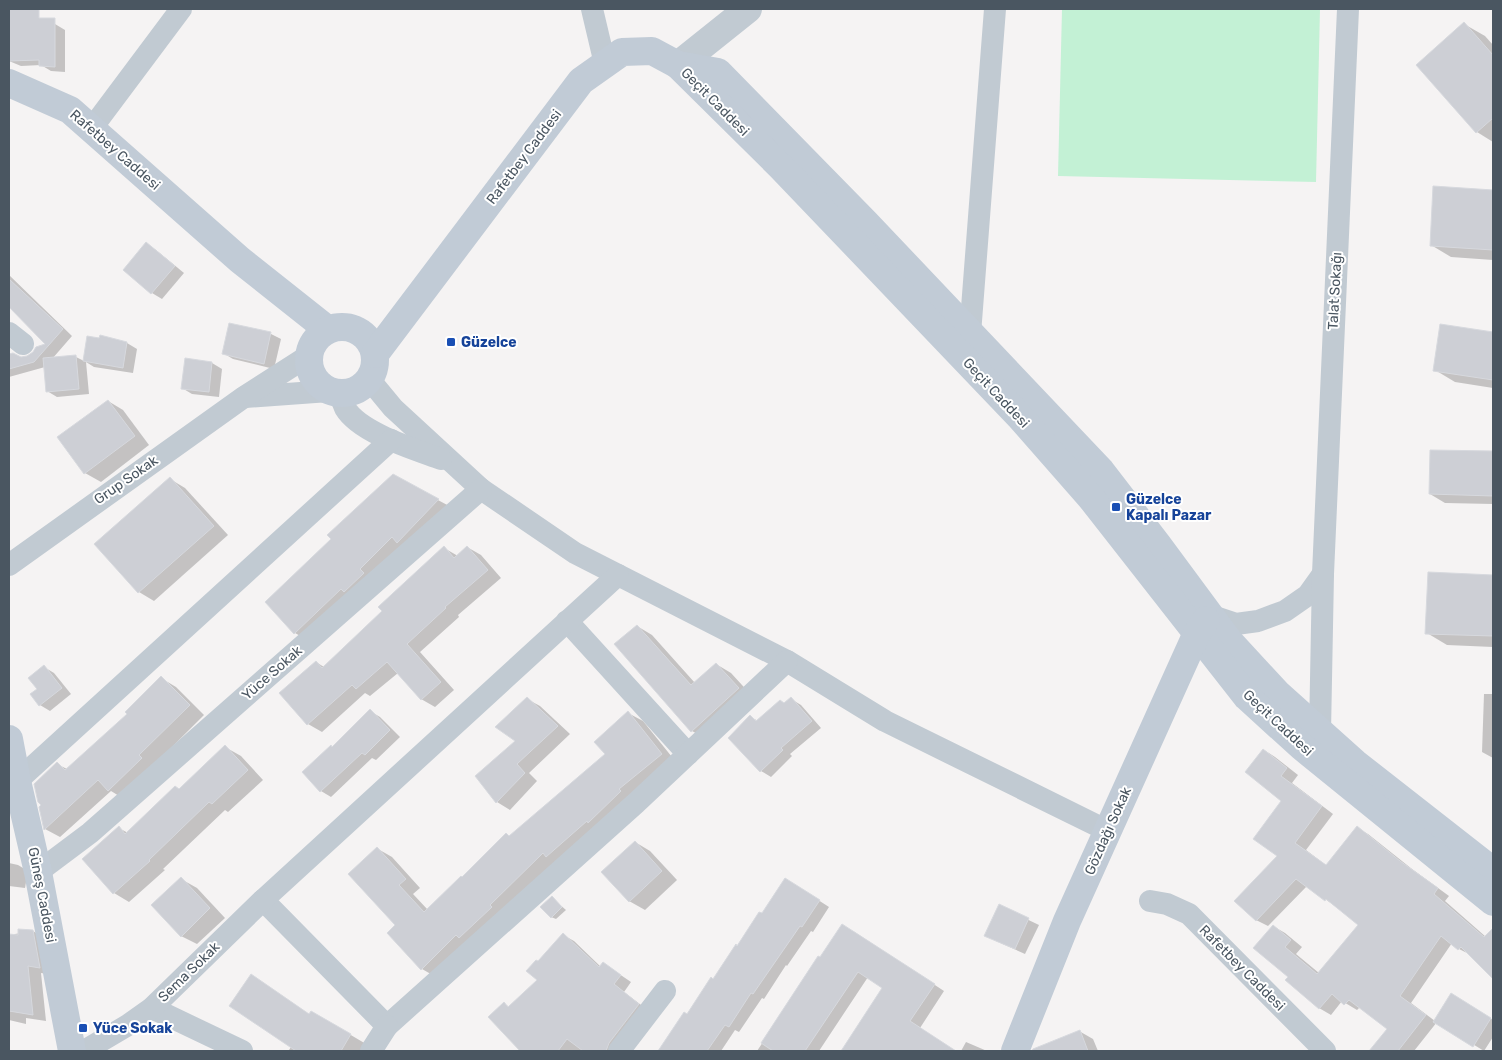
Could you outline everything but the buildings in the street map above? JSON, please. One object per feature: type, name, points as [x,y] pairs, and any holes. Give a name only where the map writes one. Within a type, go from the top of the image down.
[{"type":"main road","name":"Rafetbey Caddesi","points":[[372,366],[401,320],[581,81],[622,52],[652,51],[678,65]]},
{"type":"main road","name":"Geçit Caddesi","points":[[678,65],[718,72],[865,222],[1101,471],[1203,624],[1247,697],[1302,746],[1493,902]]},
{"type":"main road","name":"Geçit Caddesi","points":[[678,65],[781,167],[1019,416],[1203,624],[1229,641],[1278,694],[1355,763],[1493,871]]},
{"type":"main road","name":"Rafetbey Caddesi","points":[[9,83],[70,110],[240,260],[340,328]]},
{"type":"main road","points":[[340,328],[360,332],[367,338],[372,366],[361,387],[351,392],[334,392],[320,385],[313,377],[309,367],[308,356],[311,345],[318,336],[340,328],[401,320]]},
{"type":"main road","name":"Gözdağı Sokak","points":[[1014,1051],[1067,922],[1203,624]]},
{"type":"main road","name":"Güneş Caddesi","points":[[9,738],[38,872],[72,1051]]},
{"type":"street","points":[[92,128],[181,9]]},
{"type":"street","points":[[592,9],[605,64]]},
{"type":"street","points":[[678,65],[748,9]]},
{"type":"street","points":[[970,334],[994,9]]},
{"type":"street","name":"Talat Sokağı","points":[[1320,732],[1323,574],[1348,9]]},
{"type":"street","name":"Grup Sokak","points":[[9,565],[244,397],[308,356]]},
{"type":"street","points":[[372,366],[393,408],[452,463],[481,489],[575,552],[787,661],[885,721],[1108,830]]},
{"type":"street","points":[[244,397],[334,392],[353,418],[366,427],[391,440],[452,463]]},
{"type":"street","points":[[17,781],[391,440]]},
{"type":"street","name":"Yüce Sokak","points":[[38,872],[90,833],[481,489]]},
{"type":"street","name":"Sema Sokak","points":[[84,1051],[128,1025],[152,1008],[262,900],[618,574]]},
{"type":"street","points":[[1203,624],[1236,624],[1258,621],[1285,611],[1308,595],[1323,574]]},
{"type":"street","points":[[567,621],[688,754]]},
{"type":"street","points":[[371,1051],[387,1026],[688,754],[787,661]]},
{"type":"street","points":[[262,900],[387,1026]]},
{"type":"street","name":"Rafetbey Caddesi","points":[[1150,901],[1167,904],[1189,914],[1325,1051]]},
{"type":"street","points":[[620,1051],[665,991]]},
{"type":"street","points":[[152,1008],[242,1051]]},
{"type":"green space","points":[[1062,9],[1320,9],[1316,182],[1058,176]]},
{"type":"place","name":"Güzelce","points":[[451,342]]},
{"type":"place","name":"Güzelce Kapalı Pazar","points":[[1116,507]]},
{"type":"place","name":"Yüce Sokak","points":[[83,1028]]}]
